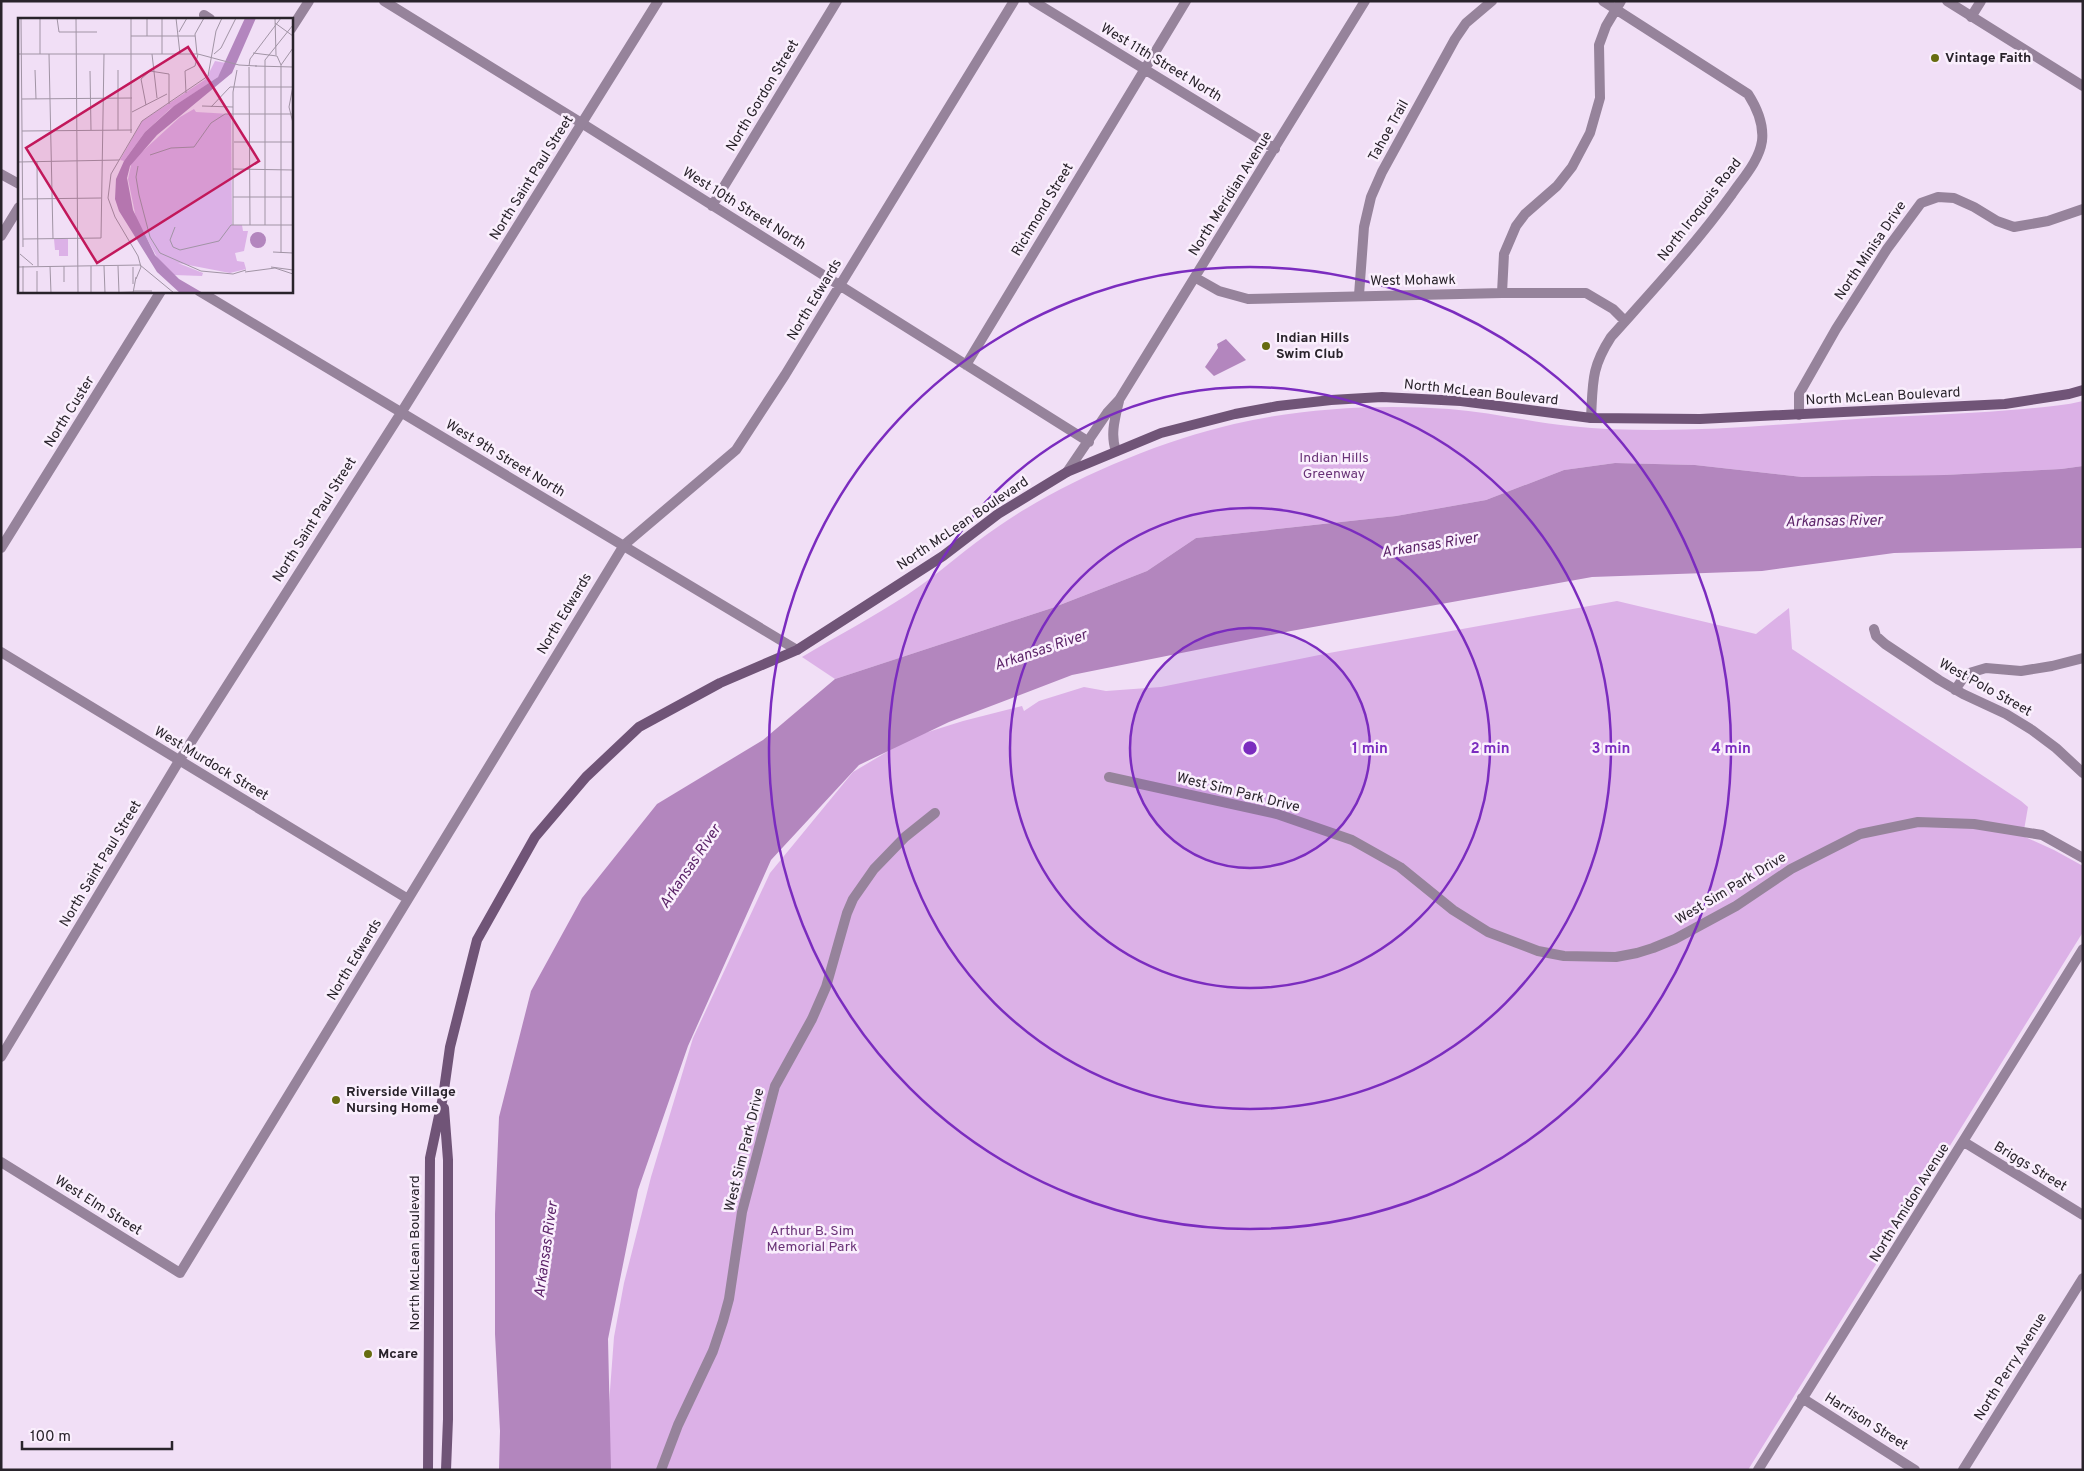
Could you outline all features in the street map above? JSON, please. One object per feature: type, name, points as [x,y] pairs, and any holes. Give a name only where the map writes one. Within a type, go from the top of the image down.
[{"type":"main road","name":"North McLean Boulevard","points":[[428,1470],[430,1158],[450,1048],[477,940],[535,837],[586,777],[639,727],[720,683],[796,650],[943,556],[998,514],[1067,472],[1161,433],[1235,414],[1278,406],[1382,397],[1461,402],[1590,418],[1700,419],[2005,404],[2083,390]]},
{"type":"main road","name":"North McLean Boulevard","points":[[442,1097],[448,1160],[448,1419],[446,1470]]},
{"type":"street","points":[[292,27],[309,1]]},
{"type":"street","name":"West 10th Street North","points":[[384,1],[1089,442]]},
{"type":"street","name":"North Saint Paul Street","points":[[1,1057],[179,761],[401,413],[658,1]]},
{"type":"street","name":"North Gordon Street","points":[[712,206],[837,1]]},
{"type":"street","name":"North Edwards","points":[[180,1274],[624,545],[736,450],[785,375],[1014,1]]},
{"type":"street","name":"West 11th Street North","points":[[1033,1],[1275,149]]},
{"type":"street","name":"Richmond Street","points":[[966,365],[1186,1]]},
{"type":"street","name":"North Meridian Avenue","points":[[1067,472],[1107,413],[1119,400],[1196,278],[1365,1]]},
{"type":"street","name":"Tahoe Trail","points":[[1359,295],[1364,226],[1371,197],[1382,172],[1454,39],[1466,23],[1492,1]]},
{"type":"street","points":[[1502,293],[1504,254],[1516,226],[1525,214],[1557,186],[1572,167],[1590,134],[1600,98],[1599,45],[1606,26],[1619,5],[1603,1]]},
{"type":"street","points":[[1947,1],[2083,86]]},
{"type":"street","points":[[1971,17],[1981,1]]},
{"type":"street","name":"North Iroquois Road","points":[[1590,418],[1595,366],[1611,337],[1705,232],[1754,164],[1762,141],[1761,124],[1756,107],[1748,94],[1619,5]]},
{"type":"street","points":[[1,174],[18,183]]},
{"type":"street","name":"North Minisa Drive","points":[[1799,415],[1799,394],[1836,329],[1887,249],[1921,203],[1938,196],[1954,198],[1974,207],[1997,222],[2014,227],[2048,221],[2083,209]]},
{"type":"street","points":[[1,236],[18,209]]},
{"type":"street","name":"West Mohawk","points":[[1196,278],[1219,290],[1248,299],[1359,295],[1586,293],[1613,309],[1625,321]]},
{"type":"street","name":"North Custer","points":[[1,548],[160,292]]},
{"type":"street","name":"West 9th Street North","points":[[201,292],[796,650]]},
{"type":"street","name":"North Meridian Avenue","points":[[1116,451],[1113,428],[1119,400]]},
{"type":"street","name":"West Polo Street","points":[[1874,629],[1876,636],[1885,644],[1955,690],[2006,714],[2032,730],[2056,748],[2083,773]]},
{"type":"street","name":"West Murdock Street","points":[[1,652],[408,899]]},
{"type":"street","points":[[1955,690],[1966,674],[1986,668],[2021,671],[2083,658]]},
{"type":"street","name":"West Sim Park Drive","points":[[1110,776],[1277,814],[1352,840],[1400,867],[1454,910],[1488,932],[1538,951],[1564,956],[1616,957],[1637,953],[1675,939],[1736,906],[1791,869],[1860,834],[1918,822],[1974,824],[2042,835],[2083,858]]},
{"type":"street","name":"West Sim Park Drive","points":[[661,1470],[678,1425],[713,1351],[723,1321],[729,1299],[742,1212],[775,1086],[812,1019],[826,987],[847,912],[853,899],[874,869],[905,837],[936,813]]},
{"type":"street","name":"North Amidon Avenue","points":[[1758,1470],[2083,949]]},
{"type":"street","name":"Briggs Street","points":[[1964,1142],[2083,1215]]},
{"type":"street","name":"West Elm Street","points":[[1,1162],[180,1274]]},
{"type":"street","name":"North Perry Avenue","points":[[1963,1470],[2083,1278]]},
{"type":"street","name":"Harrison Street","points":[[1802,1398],[1915,1470]]},
{"type":"green space","name":"Indian Hills Greenway","points":[[2083,401],[2083,466],[2061,469],[1944,475],[1802,477],[1695,465],[1615,463],[1564,470],[1486,500],[1396,516],[1196,538],[1147,571],[1052,608],[835,679],[802,657],[907,595],[987,534],[1052,494],[1143,452],[1234,424],[1314,411],[1396,407],[1464,410],[1570,426],[1610,429],[1689,430],[1989,412]]},
{"type":"green space","name":"Arthur B. Sim Memorial Park","points":[[1617,601],[1756,634],[1789,608],[1792,649],[2021,801],[2028,807],[2023,836],[2083,866],[2083,932],[1748,1470],[604,1470],[614,1337],[624,1283],[651,1177],[693,1038],[770,873],[853,772],[912,737],[963,721],[1022,706],[1024,711],[1039,701],[1084,687],[1106,691],[1161,687],[1329,653]]},
{"type":"water","points":[[1226,339],[1246,360],[1214,376],[1205,367],[1218,348],[1217,344]]},
{"type":"water","name":"Arkansas River","points":[[1615,463],[1695,465],[1802,477],[1944,475],[2061,469],[2083,466],[2083,548],[1894,553],[1762,571],[1592,577],[1291,631],[1072,675],[949,722],[859,765],[771,860],[688,1046],[638,1190],[608,1339],[611,1470],[499,1470],[500,1431],[495,1334],[495,1214],[499,1117],[531,991],[582,898],[657,804],[763,740],[835,679],[1052,608],[1147,571],[1196,538],[1396,516],[1486,500],[1564,470]]},
{"type":"place","name":"Vintage Faith","points":[[1935,58]]},
{"type":"place","name":"Indian Hills Swim Club","points":[[1266,346]]},
{"type":"place","name":"Riverside Village Nursing Home","points":[[336,1100]]},
{"type":"place","name":"Mcare","points":[[368,1354]]}]
